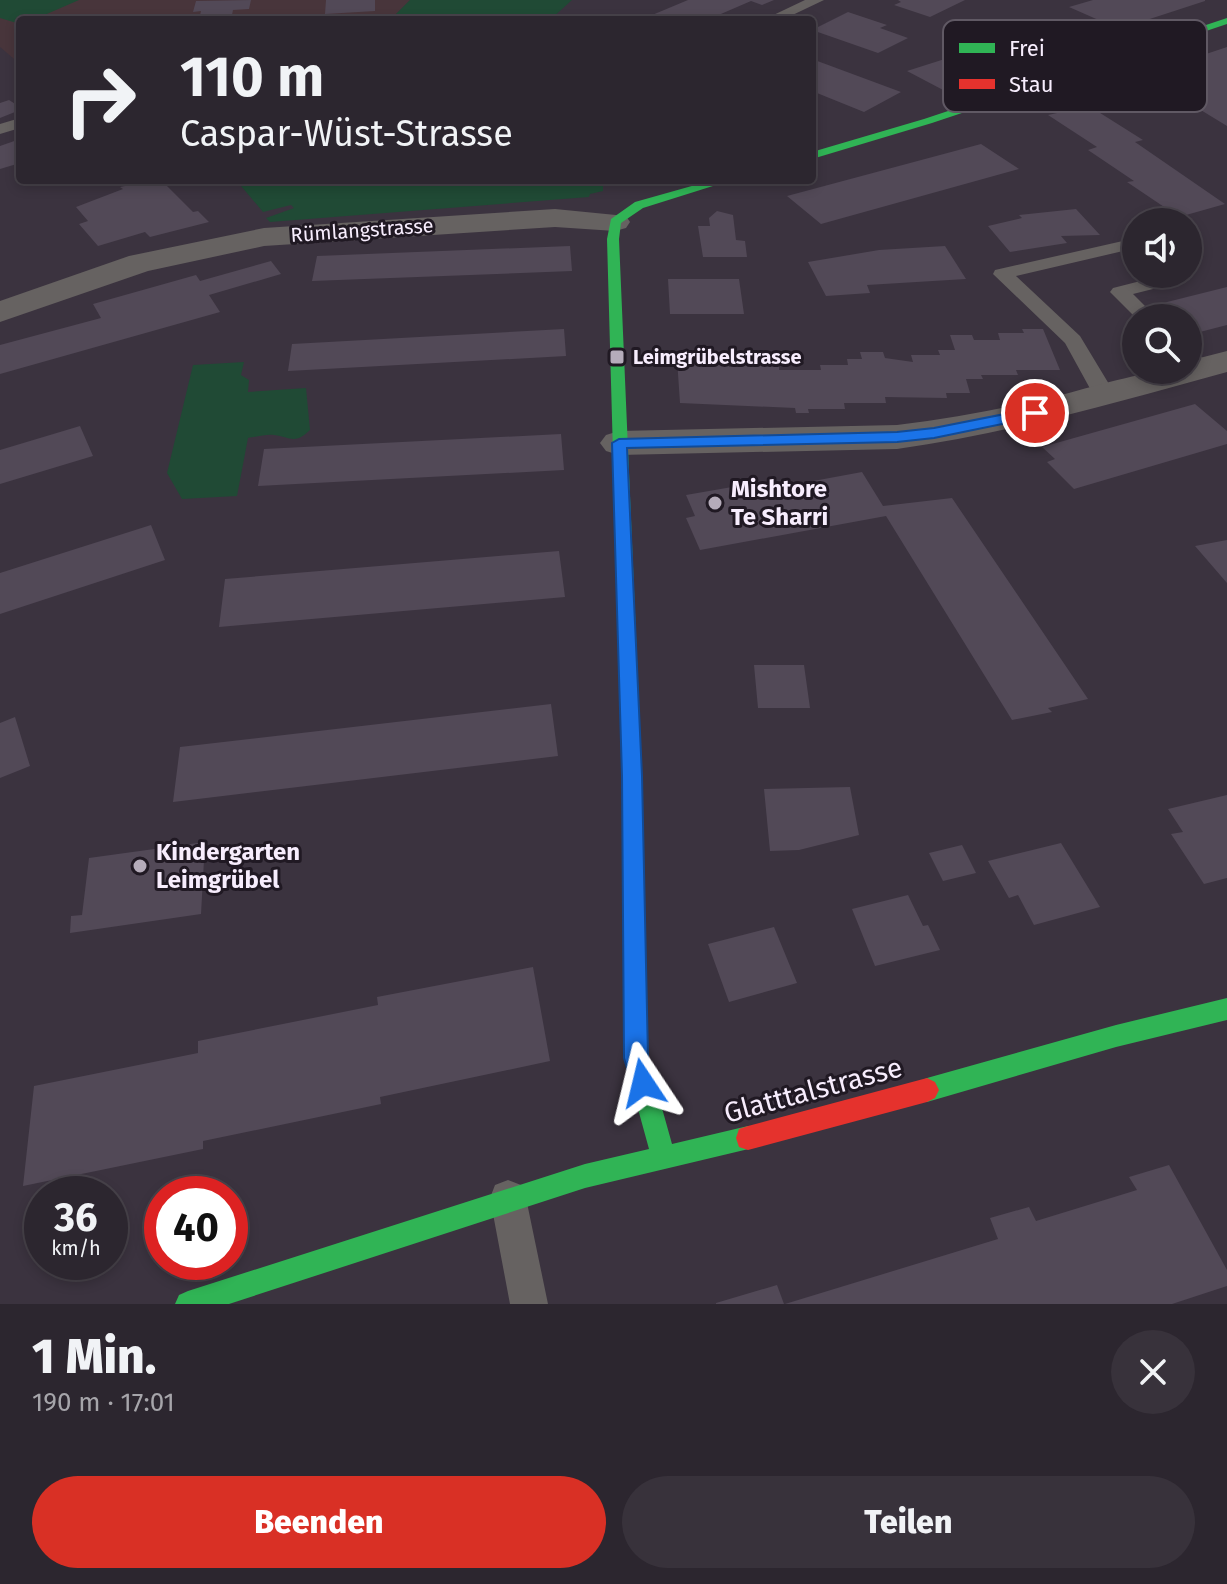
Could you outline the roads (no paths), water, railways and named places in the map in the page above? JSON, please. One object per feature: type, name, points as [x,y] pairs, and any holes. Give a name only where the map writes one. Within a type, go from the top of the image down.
[{"type":"street","points":[[1207,28],[1227,21]]},
{"type":"street","points":[[816,155],[955,112]]},
{"type":"street","points":[[663,1157],[636,1058],[632,776],[613,239],[615,222],[639,205],[712,184]]},
{"type":"street","name":"Rümlangstrasse","points":[[0,312],[140,263],[264,237],[555,218],[615,222]]},
{"type":"street","points":[[619,443],[909,436],[1035,413],[1205,362]]},
{"type":"street","name":"Glatttalstrasse","points":[[188,1304],[508,1198],[663,1157],[806,1124],[1102,1040],[1227,1009]]},
{"type":"lane","points":[[779,16],[817,0]]},
{"type":"lane","points":[[1104,394],[1073,340],[1002,274],[1122,246]]},
{"type":"lane","points":[[1132,304],[1120,292],[1136,288]]},
{"type":"lane","points":[[508,1198],[529,1304]]},
{"type":"place","name":"Leimgrübelstrasse","points":[[617,357]]},
{"type":"place","name":"Mishtore Te Sharri","points":[[715,503]]},
{"type":"place","name":"Kindergarten Leimgrübel","points":[[140,866]]}]
